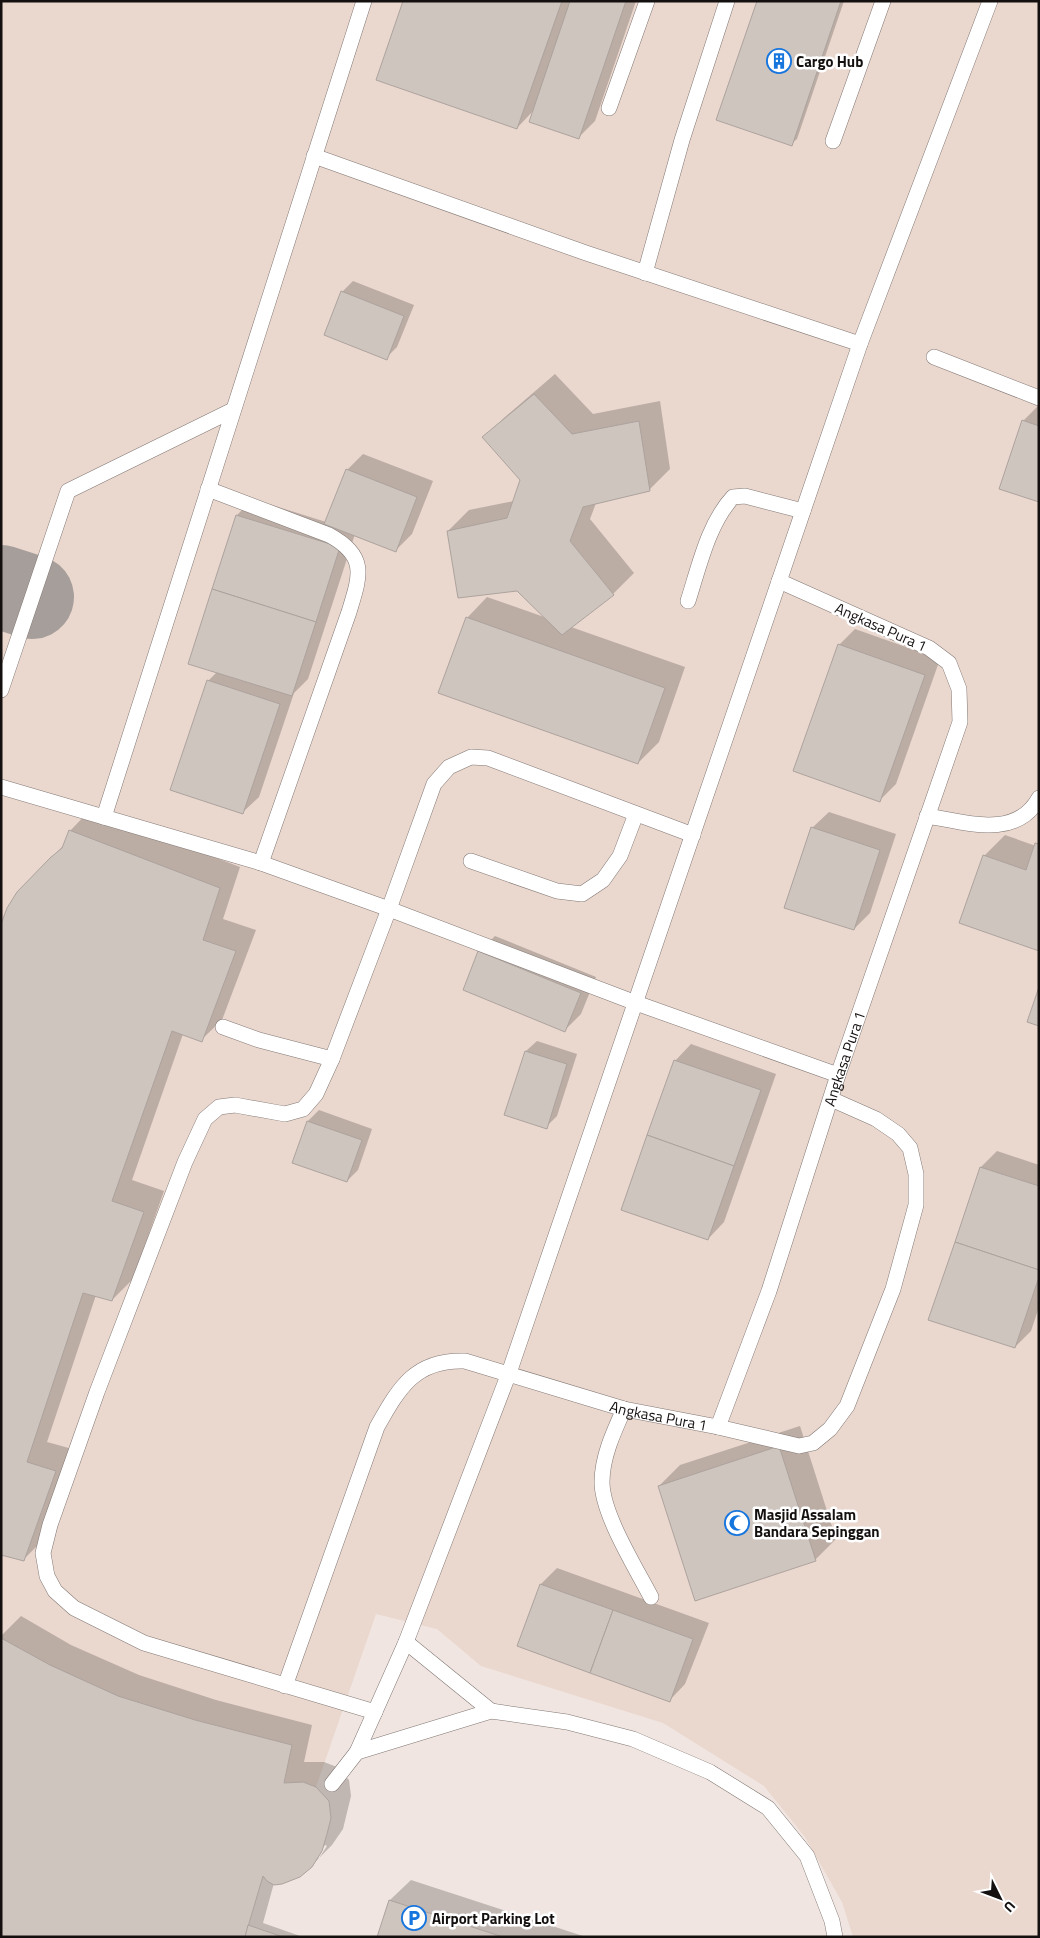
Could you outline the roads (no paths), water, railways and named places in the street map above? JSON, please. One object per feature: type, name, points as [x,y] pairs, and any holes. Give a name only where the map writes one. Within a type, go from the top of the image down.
[{"type":"lane","points":[[104,817],[364,1]]},
{"type":"lane","points":[[609,108],[648,1]]},
{"type":"lane","points":[[645,272],[682,140],[727,1]]},
{"type":"lane","points":[[833,141],[883,1]]},
{"type":"lane","points":[[332,1784],[357,1752],[406,1642],[509,1373],[860,344],[990,1]]},
{"type":"lane","points":[[314,156],[645,272],[860,344]]},
{"type":"lane","points":[[934,357],[1039,398]]},
{"type":"lane","points":[[1,690],[68,491],[233,410]]},
{"type":"lane","points":[[208,489],[344,543],[354,554],[358,567],[358,581],[349,612],[261,863]]},
{"type":"lane","points":[[688,601],[708,541],[723,508],[733,497],[745,496],[803,511]]},
{"type":"lane","name":"Angkasa Pura 1","points":[[285,1686],[378,1427],[398,1391],[411,1377],[431,1366],[451,1360],[465,1361],[624,1408],[718,1427],[769,1292],[838,1076],[960,722],[959,689],[949,663],[929,648],[779,581]]},
{"type":"lane","points":[[375,1712],[144,1643],[74,1608],[56,1591],[47,1576],[43,1554],[50,1525],[97,1392],[185,1162],[205,1119],[219,1107],[235,1105],[285,1114],[303,1108],[316,1094],[332,1059],[390,909],[434,784],[449,766],[471,757],[488,758],[693,835]]},
{"type":"lane","points":[[1,787],[261,863],[390,909],[636,1003],[838,1076]]},
{"type":"lane","points":[[927,816],[991,826],[1020,820],[1032,810],[1039,798]]},
{"type":"lane","points":[[471,861],[557,891],[582,894],[603,880],[620,856],[636,814]]},
{"type":"lane","points":[[223,1026],[259,1040],[332,1059]]},
{"type":"lane","points":[[718,1427],[799,1446],[813,1443],[830,1429],[847,1406],[893,1288],[916,1205],[916,1174],[910,1148],[898,1134],[876,1119],[831,1099]]},
{"type":"lane","points":[[624,1408],[609,1443],[602,1482],[608,1509],[616,1531],[651,1597]]},
{"type":"lane","points":[[406,1642],[491,1710]]},
{"type":"lane","points":[[357,1752],[491,1710],[567,1722],[633,1739],[710,1772],[768,1808],[807,1856],[832,1921],[835,1937]]},
{"type":"place","name":"Cargo Hub","points":[[779,61]]},
{"type":"place","name":"Masjid Assalam Bandara Sepinggan","points":[[737,1523]]},
{"type":"place","name":"Airport Parking Lot","points":[[414,1918]]}]
